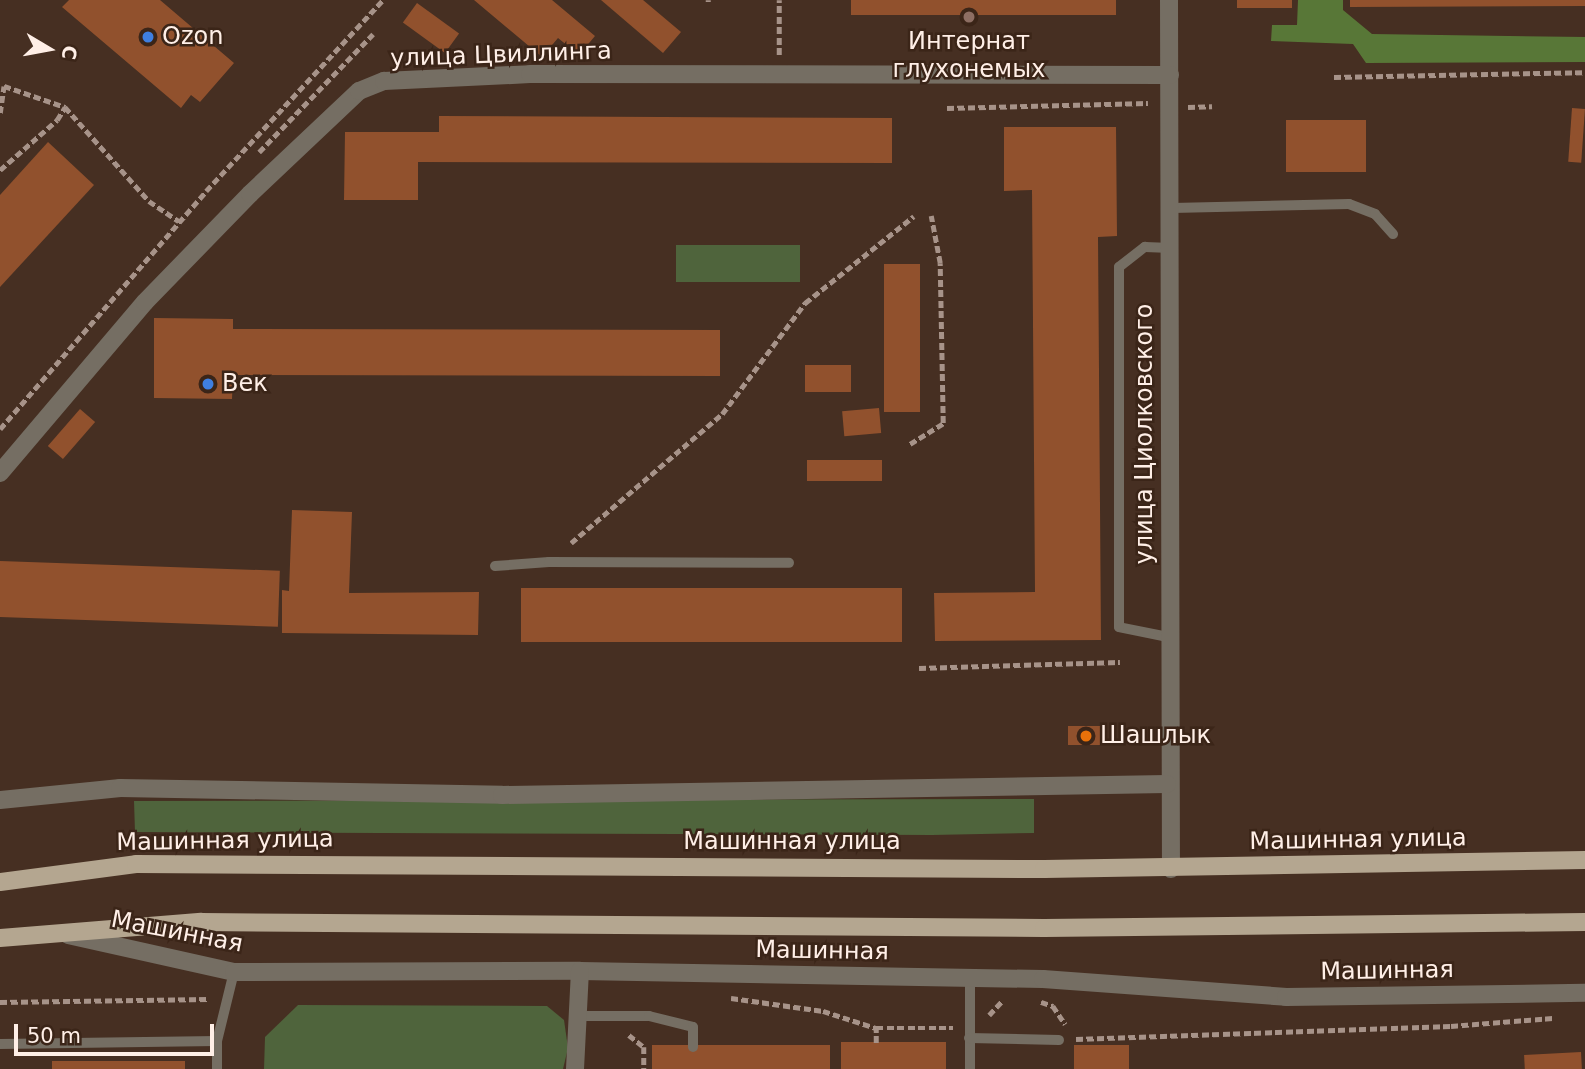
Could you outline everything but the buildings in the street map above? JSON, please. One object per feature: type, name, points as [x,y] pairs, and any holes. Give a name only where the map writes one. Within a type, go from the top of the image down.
[{"type":"main road","name":"Машинная улица","points":[[0,882],[136,864],[1171,869],[1585,860]]},
{"type":"main road","points":[[0,938],[201,922],[1030,928],[1585,922]]},
{"type":"street","name":"улица Циолковского","points":[[1169,0],[1172,208],[1167,784],[1171,869]]},
{"type":"street","name":"улица Цвиллинга","points":[[0,473],[145,302],[359,91],[384,81],[420,78],[1170,75]]},
{"type":"street","name":"Машинная улица","points":[[0,800],[120,788],[502,795],[1167,784]]},
{"type":"street","name":"Машинная","points":[[61,934],[234,972],[580,971],[970,978],[1286,997],[1585,993]]},
{"type":"street","points":[[575,1069],[580,971]]},
{"type":"lane","points":[[1172,208],[1349,204],[1375,214],[1393,234]]},
{"type":"lane","points":[[1168,636],[1119,627],[1119,267],[1145,247],[1171,248]]},
{"type":"lane","points":[[495,566],[549,562],[789,563]]},
{"type":"lane","points":[[217,1069],[217,1041],[230,1000],[234,972]]},
{"type":"lane","points":[[970,978],[970,1069]]},
{"type":"lane","points":[[578,1016],[649,1016],[693,1027],[693,1047]]},
{"type":"lane","points":[[969,1033],[1059,1040]]},
{"type":"lane","points":[[0,1044],[217,1041]]},
{"type":"path","points":[[0,429],[179,221],[383,0]]},
{"type":"path","points":[[779,0],[779,77]]},
{"type":"path","points":[[1334,77],[1585,72]]},
{"type":"path","points":[[0,113],[5,86],[65,107],[149,201],[179,221]]},
{"type":"path","points":[[947,108],[1144,102],[1171,107],[1212,106]]},
{"type":"path","points":[[0,170],[57,120],[65,107]]},
{"type":"path","points":[[549,562],[722,414],[805,303],[914,216]]},
{"type":"path","points":[[911,444],[943,423],[940,263],[931,216]]},
{"type":"path","points":[[919,668],[1121,662]]},
{"type":"path","points":[[717,996],[823,1011],[876,1028],[969,1033],[998,1003],[1011,998]]},
{"type":"path","points":[[0,1002],[230,1000]]},
{"type":"path","points":[[1032,1001],[1053,1006],[1075,1039],[1451,1026],[1558,1017]]},
{"type":"path","points":[[626,1016],[626,1033],[644,1047],[644,1069]]},
{"type":"path","points":[[876,1028],[876,1043]]},
{"type":"green space","points":[[1298,0],[1343,0],[1343,10],[1372,34],[1585,37],[1585,62],[1366,63],[1353,44],[1271,41],[1272,25],[1297,25]]},
{"type":"green space","points":[[676,245],[800,245],[800,282],[676,282]]},
{"type":"green space","points":[[1034,799],[1034,833],[932,835],[135,832],[134,801]]},
{"type":"green space","points":[[298,1005],[547,1006],[564,1020],[568,1048],[563,1069],[264,1069],[265,1037]]},
{"type":"place","name":"Интернат глухонемых","points":[[969,17]]},
{"type":"place","name":"Ozon","points":[[148,37]]},
{"type":"place","name":"Век","points":[[208,384]]},
{"type":"place","name":"Шашлык","points":[[1086,736]]}]
